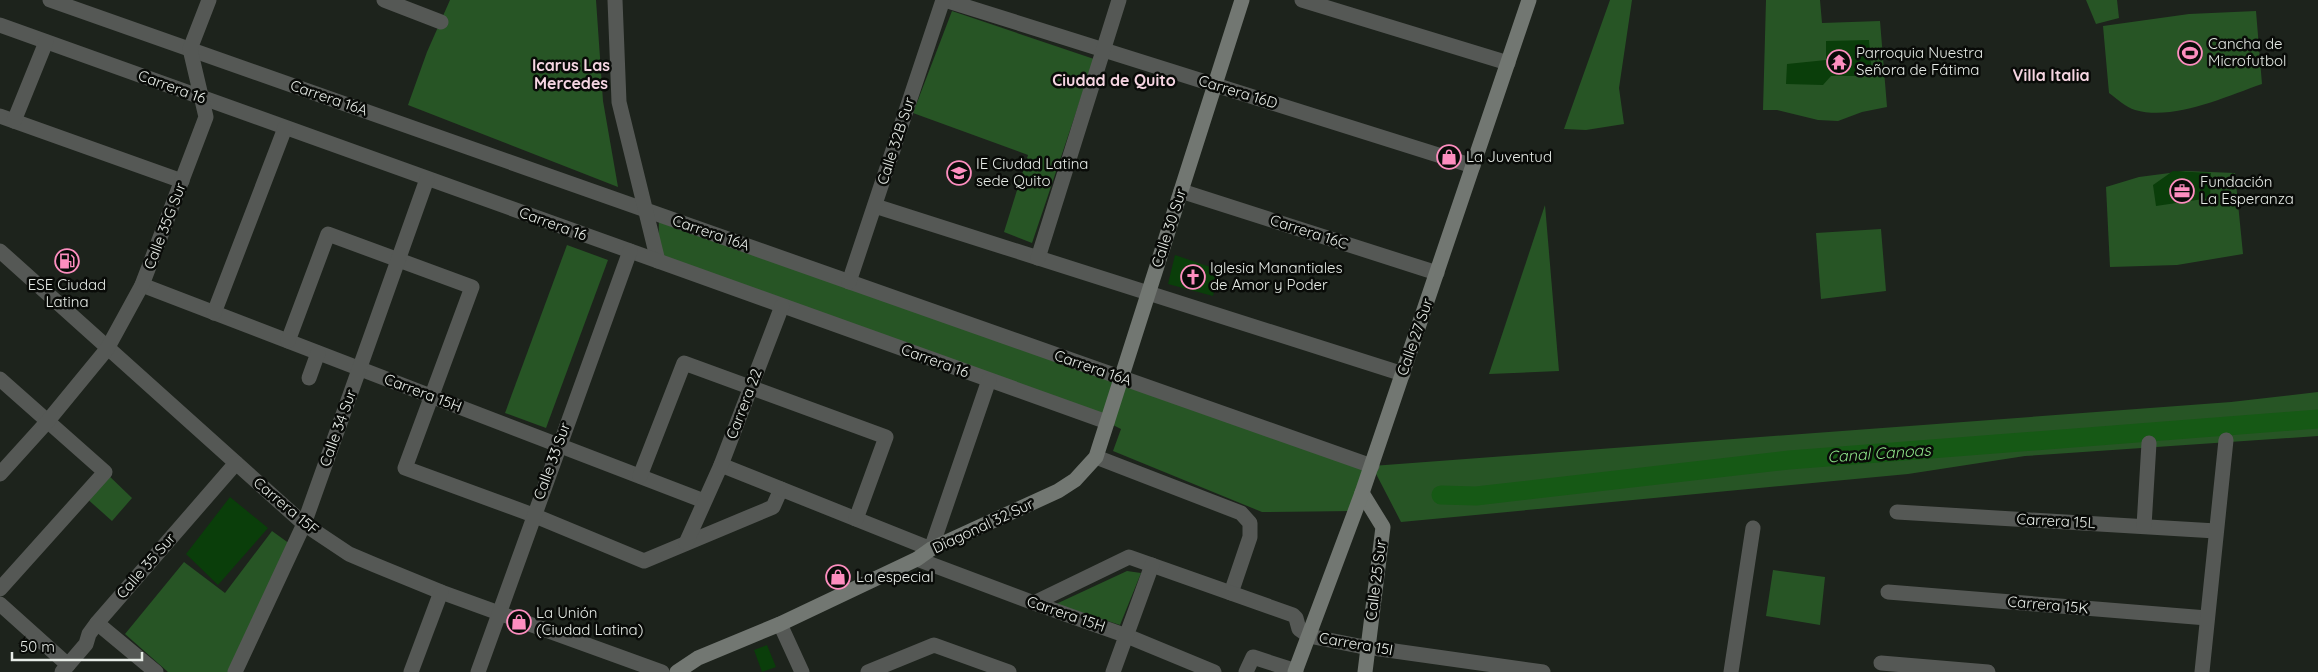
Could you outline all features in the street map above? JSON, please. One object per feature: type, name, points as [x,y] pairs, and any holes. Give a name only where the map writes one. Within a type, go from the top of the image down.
[{"type":"street","name":"Carrera 16A","points":[[50,0],[1372,466]]},
{"type":"street","points":[[190,49],[209,0]]},
{"type":"street","points":[[384,0],[441,22]]},
{"type":"street","points":[[615,0],[619,102],[658,262]]},
{"type":"street","name":"Carrera 16D","points":[[944,0],[1473,166]]},
{"type":"street","name":"Calle 32B Sur","points":[[850,282],[944,0]]},
{"type":"street","points":[[1038,258],[1119,0]]},
{"type":"street","name":"Calle 30 Sur","points":[[1096,456],[1242,0]]},
{"type":"street","points":[[1302,0],[1508,63]]},
{"type":"street","name":"Calle 27 Sur","points":[[1296,671],[1372,466],[1529,0]]},
{"type":"street","name":"Carrera 16","points":[[0,25],[1107,422]]},
{"type":"street","points":[[46,42],[7,119],[182,180]]},
{"type":"street","name":"Calle 35G Sur","points":[[0,474],[47,422],[107,349],[142,285],[206,117],[190,49]]},
{"type":"street","points":[[214,313],[285,128]]},
{"type":"street","name":"Calle 34 Sur","points":[[236,672],[304,524],[427,178]]},
{"type":"street","name":"Carrera 16C","points":[[1181,191],[1437,273]]},
{"type":"street","points":[[875,206],[1403,374]]},
{"type":"street","points":[[288,341],[328,234],[472,288],[405,468],[533,516],[644,561],[773,507],[781,489]]},
{"type":"street","name":"Carrera 15F","points":[[0,250],[107,349],[304,524],[349,554],[441,592],[662,672]]},
{"type":"street","name":"Calle 33 Sur","points":[[478,672],[558,445],[630,251]]},
{"type":"street","name":"Carrera 15H","points":[[142,285],[704,501]]},
{"type":"street","name":"Carrera 22","points":[[686,543],[721,465],[782,306]]},
{"type":"street","points":[[309,378],[318,353]]},
{"type":"street","points":[[640,476],[684,363],[886,437],[856,519]]},
{"type":"street","points":[[0,379],[105,472],[0,590]]},
{"type":"street","points":[[721,465],[931,549],[989,380]]},
{"type":"street","points":[[2202,672],[2226,440]]},
{"type":"street","points":[[2144,526],[2149,443]]},
{"type":"street","points":[[1096,456],[1241,513],[1250,523],[1250,537],[1231,593]]},
{"type":"street","name":"Diagonal 32 Sur","points":[[677,672],[698,658],[780,624],[918,559],[931,549],[1058,491],[1075,480],[1096,456]]},
{"type":"street","name":"Calle 35 Sur","points":[[65,668],[86,644],[89,634],[97,623],[236,463]]},
{"type":"street","name":"Calle 25 Sur","points":[[1362,493],[1383,527],[1365,672]]},
{"type":"street","name":"Carrera 15L","points":[[1897,512],[2216,531]]},
{"type":"street","points":[[1732,672],[1753,528]]},
{"type":"street","name":"Carrera 15I","points":[[1034,604],[1129,557],[1293,616],[1296,618],[1299,629],[1309,636],[1368,648],[1543,672]]},
{"type":"street","name":"Carrera 15H","points":[[918,559],[1034,604],[1127,636],[1194,668],[1214,672]]},
{"type":"street","points":[[1113,672],[1152,565]]},
{"type":"street","points":[[411,672],[441,592]]},
{"type":"street","name":"Carrera 15K","points":[[1888,592],[2207,618]]},
{"type":"street","points":[[0,604],[65,668]]},
{"type":"street","points":[[97,623],[156,672]]},
{"type":"street","points":[[780,624],[802,672]]},
{"type":"street","points":[[868,672],[934,645],[1009,672]]},
{"type":"street","points":[[1246,672],[1253,657],[1296,671]]},
{"type":"street","points":[[1881,664],[1988,672]]},
{"type":"green space","points":[[450,0],[596,0],[603,101],[618,187],[408,105],[427,52]]},
{"type":"green space","points":[[1610,0],[1632,0],[1619,88],[1624,124],[1586,130],[1564,129]]},
{"type":"green space","points":[[1766,0],[1820,0],[1822,23],[1880,21],[1887,107],[1862,112],[1838,121],[1818,120],[1777,110],[1763,110]]},
{"type":"green space","points":[[2086,0],[2117,0],[2119,18],[2096,24]]},
{"type":"green space","points":[[952,11],[1094,59],[1032,243],[1004,232],[1028,155],[913,113]]},
{"type":"green space","points":[[2256,11],[2262,84],[2199,106],[2182,110],[2150,113],[2135,110],[2109,93],[2103,26],[2189,14]]},
{"type":"green space","points":[[2185,171],[2235,173],[2243,254],[2177,265],[2110,267],[2106,187],[2139,177]]},
{"type":"green space","points":[[1545,205],[1559,371],[1489,374]]},
{"type":"green space","points":[[659,219],[1372,466],[1354,511],[1262,512],[1113,451],[1121,429],[1107,422],[658,261]]},
{"type":"green space","points":[[1881,229],[1886,291],[1821,299],[1816,233]]},
{"type":"green space","points":[[567,245],[608,260],[546,428],[505,413]]},
{"type":"green space","points":[[2318,392],[2318,436],[2025,456],[1908,474],[1401,522],[1372,466],[2231,402]]},
{"type":"green space","points":[[105,472],[132,498],[112,521],[84,496]]},
{"type":"green space","points":[[272,531],[290,544],[228,672],[168,672],[125,634],[184,562],[225,593]]},
{"type":"green space","points":[[1773,570],[1825,577],[1820,625],[1766,616]]},
{"type":"green space","points":[[1127,571],[1141,573],[1120,625],[1056,604]]},
{"type":"building","name":"Parroquia Nuestra Señora de Fátima","points":[[1869,40],[1872,76],[1831,76],[1823,85],[1786,84],[1787,64],[1826,60],[1826,41]]},
{"type":"building","name":"Fundación La Esperanza","points":[[2173,171],[2211,173],[2210,198],[2156,206],[2153,185]]},
{"type":"building","name":"Iglesia Manantiales de Amor y Poder","points":[[1175,255],[1219,270],[1213,296],[1168,284]]},
{"type":"building","points":[[230,497],[268,528],[218,585],[186,554]]},
{"type":"building","points":[[767,645],[776,667],[762,672],[754,650]]},
{"type":"waterway","name":"Canal Canoas","points":[[1441,495],[1476,496],[1789,460],[2318,419]]},
{"type":"place","name":"Cancha de Microfutbol","points":[[2190,53]]},
{"type":"place","name":"Parroquia Nuestra Señora de Fátima","points":[[1839,62]]},
{"type":"place","name":"La Juventud","points":[[1449,157]]},
{"type":"place","name":"IE Ciudad Latina sede Quito","points":[[959,173]]},
{"type":"place","name":"Fundación La Esperanza","points":[[2182,191]]},
{"type":"place","name":"ESE Ciudad Latina","points":[[67,261]]},
{"type":"place","name":"Iglesia Manantiales de Amor y Poder","points":[[1193,277]]},
{"type":"place","name":"La especial","points":[[838,577]]},
{"type":"place","name":"La Unión (Ciudad Latina)","points":[[519,622]]},
{"type":"district","name":"Icarus Las Mercedes","points":[[571,74]]},
{"type":"district","name":"Villa Italia","points":[[2051,75]]},
{"type":"district","name":"Ciudad de Quito","points":[[1114,80]]}]
